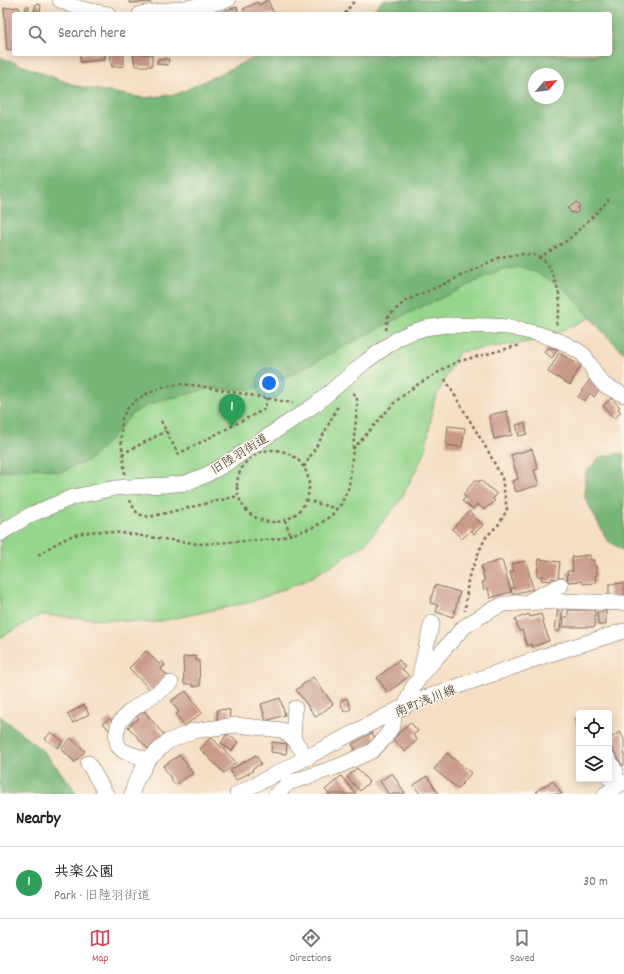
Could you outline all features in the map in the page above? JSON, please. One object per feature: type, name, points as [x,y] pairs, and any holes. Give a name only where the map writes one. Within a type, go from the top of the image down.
[{"type":"street","points":[[60,0],[71,6],[95,12]]},
{"type":"street","points":[[146,12],[163,6],[207,5],[228,0]]},
{"type":"street","name":"旧陸羽街道","points":[[0,534],[30,515],[73,497],[115,488],[186,483],[206,475],[224,465],[306,410],[349,389],[365,362],[388,345],[409,333],[420,329],[457,325],[491,326],[508,327],[539,334],[562,342],[584,355],[604,385],[624,395]]},
{"type":"street","points":[[525,603],[561,585]]},
{"type":"street","points":[[276,794],[289,783],[339,766],[372,751],[385,738],[393,725],[400,708],[420,677],[464,627],[489,611],[504,604],[558,601],[624,603]]},
{"type":"street","points":[[420,677],[432,622]]},
{"type":"street","name":"南町浅川線","points":[[237,794],[360,728],[413,702],[550,654],[624,631]]},
{"type":"street","points":[[148,760],[123,751],[118,746],[116,735],[119,723],[130,711],[171,683]]},
{"type":"street","points":[[293,738],[295,708]]},
{"type":"street","points":[[132,794],[135,783],[148,760],[167,742],[193,731],[236,725],[282,730],[293,738],[306,758]]},
{"type":"street","points":[[88,763],[106,794]]},
{"type":"street","points":[[612,765],[616,772],[612,775]]},
{"type":"street","points":[[603,782],[597,787],[604,794],[624,782]]},
{"type":"path","points":[[346,12],[355,0]]},
{"type":"path","points":[[539,258],[568,240],[609,199]]},
{"type":"path","points":[[388,345],[385,335],[388,317],[405,301],[500,257],[520,254],[534,254],[545,262],[553,274],[560,294],[560,306],[554,339]]},
{"type":"path","points":[[353,449],[395,402],[421,383],[456,362],[526,344]]},
{"type":"path","points":[[444,379],[488,451],[502,478],[507,510],[499,524],[480,547],[468,579],[464,627]]},
{"type":"path","points":[[238,496],[149,517],[138,514],[132,505],[127,487],[122,454],[122,418],[127,409],[135,401],[146,394],[164,387],[180,384],[201,386],[297,403],[306,410]]},
{"type":"path","points":[[38,556],[52,546],[71,536],[97,531],[199,544],[276,539],[315,527],[331,516],[340,506],[348,487],[357,410],[357,399],[349,389]]},
{"type":"path","points":[[161,421],[178,454],[265,409],[267,398]]},
{"type":"path","points":[[304,466],[323,435],[340,401]]},
{"type":"path","points":[[122,454],[166,431]]},
{"type":"path","points":[[268,449],[278,449],[288,452],[297,458],[304,466],[310,486],[308,496],[304,506],[297,513],[285,520],[268,522],[258,519],[249,513],[238,496],[238,475],[242,466],[249,458],[258,452],[268,449]]},
{"type":"path","points":[[306,500],[337,509]]},
{"type":"path","points":[[285,520],[290,534]]},
{"type":"green space","points":[[383,0],[624,0],[624,353],[563,288],[540,274],[522,267],[502,269],[404,315],[283,379],[252,389],[209,389],[162,400],[148,405],[132,414],[106,444],[89,460],[61,472],[39,468],[0,472],[0,57],[76,86],[144,98],[177,94],[258,56],[612,56],[612,12],[371,12]]},
{"type":"green space","points":[[540,199],[624,303],[541,340],[459,352],[434,401],[425,452],[401,499],[364,545],[307,580],[251,602],[152,623],[40,615],[0,638],[0,463]]},
{"type":"green space","points":[[623,453],[624,551],[607,540],[585,498],[585,474],[600,457]]},
{"type":"green space","points":[[0,716],[44,752],[77,794],[0,794]]},
{"type":"building","points":[[129,0],[151,0],[151,2],[130,3]]},
{"type":"building","points":[[268,0],[273,12],[245,12],[243,9],[258,2],[259,5]]},
{"type":"building","points":[[36,4],[41,5],[40,12],[34,11]]},
{"type":"building","points":[[26,6],[29,6],[28,12],[25,12]]},
{"type":"building","points":[[19,7],[20,12],[12,12],[12,50],[7,50],[4,8]]},
{"type":"building","points":[[237,7],[238,12],[220,12]]},
{"type":"building","points":[[80,56],[105,56],[105,60],[80,62]]},
{"type":"building","points":[[110,56],[124,56],[124,66],[112,67]]},
{"type":"building","points":[[133,56],[152,56],[152,66],[135,66]]},
{"type":"building","points":[[158,59],[169,59],[168,65],[157,64]]},
{"type":"building","points":[[577,202],[580,207],[577,208],[579,211],[575,214],[574,212],[571,213],[568,208]]},
{"type":"building","points":[[547,348],[558,349],[552,358],[544,352]]},
{"type":"building","points":[[559,353],[581,366],[570,385],[548,372]]},
{"type":"building","points":[[590,379],[601,387],[594,397],[590,393],[585,401],[578,397]]},
{"type":"building","points":[[611,398],[620,407],[618,409],[621,412],[614,418],[603,406]]},
{"type":"building","points":[[507,411],[512,435],[494,439],[489,415]]},
{"type":"building","points":[[525,423],[527,434],[519,436],[516,425]]},
{"type":"building","points":[[448,426],[465,428],[462,447],[446,445]]},
{"type":"building","points":[[532,449],[538,469],[534,470],[539,485],[516,492],[512,481],[518,479],[511,455]]},
{"type":"building","points":[[475,480],[479,482],[480,480],[497,494],[493,499],[495,501],[484,510],[477,504],[473,509],[462,501],[466,497],[463,495]]},
{"type":"building","points":[[469,511],[483,525],[474,534],[471,530],[462,539],[452,529]]},
{"type":"building","points":[[590,555],[590,560],[594,560],[594,566],[596,566],[596,583],[583,584],[582,581],[568,582],[567,571],[573,571],[572,557]]},
{"type":"building","points":[[539,559],[560,562],[558,579],[552,578],[551,581],[541,580],[542,576],[537,576]]},
{"type":"building","points":[[502,560],[511,592],[490,598],[488,588],[484,590],[482,582],[485,582],[481,566]]},
{"type":"building","points":[[526,561],[533,589],[512,594],[511,588],[514,588],[510,572],[514,571],[512,564]]},
{"type":"building","points":[[624,583],[624,597],[609,598],[609,584]]},
{"type":"building","points":[[435,585],[460,592],[453,617],[436,612],[438,605],[430,603]]},
{"type":"building","points":[[558,607],[563,607],[560,631],[555,631]]},
{"type":"building","points":[[568,610],[595,610],[595,627],[563,627],[564,617],[568,617]]},
{"type":"building","points":[[602,610],[606,610],[606,625],[598,625],[597,612],[603,612]]},
{"type":"building","points":[[529,614],[530,617],[541,614],[549,641],[532,647],[531,644],[527,646],[522,630],[519,631],[515,619]]},
{"type":"building","points":[[146,651],[159,664],[162,661],[165,665],[161,669],[169,677],[153,693],[129,668]]},
{"type":"building","points":[[196,656],[196,660],[199,660],[200,686],[193,687],[193,684],[184,684],[183,657]]},
{"type":"building","points":[[399,660],[405,667],[402,669],[409,676],[388,693],[377,678]]},
{"type":"building","points":[[313,677],[333,704],[316,717],[296,690]]},
{"type":"building","points":[[186,691],[202,713],[184,726],[176,714],[179,712],[171,701]]},
{"type":"building","points":[[280,698],[285,715],[266,721],[261,704]]},
{"type":"building","points":[[347,698],[351,709],[344,712],[340,701]]},
{"type":"building","points":[[84,705],[89,714],[73,723],[67,714]]},
{"type":"building","points":[[218,709],[230,710],[229,721],[217,720]]},
{"type":"building","points":[[144,711],[164,735],[148,749],[128,727],[139,718],[137,716]]},
{"type":"building","points":[[110,718],[115,725],[109,730],[103,723]]},
{"type":"building","points":[[410,722],[418,731],[413,735],[417,740],[405,752],[393,739]]},
{"type":"building","points":[[51,732],[63,741],[58,748],[45,739]]},
{"type":"building","points":[[620,732],[624,739],[623,766],[612,749],[612,737]]},
{"type":"building","points":[[372,733],[376,741],[356,751],[352,744]]},
{"type":"building","points":[[227,734],[238,742],[232,751],[221,743]]},
{"type":"building","points":[[211,737],[236,762],[224,773],[200,749]]},
{"type":"building","points":[[71,738],[85,751],[75,762],[61,749]]},
{"type":"building","points":[[272,742],[287,744],[286,754],[271,752]]},
{"type":"building","points":[[447,753],[471,773],[458,789],[434,769]]},
{"type":"building","points":[[180,755],[193,773],[175,785],[163,766]]},
{"type":"building","points":[[256,755],[261,764],[252,769],[253,771],[236,780],[230,770]]},
{"type":"building","points":[[357,768],[369,782],[360,791],[347,777]]},
{"type":"building","points":[[392,773],[405,793],[388,794],[380,781]]},
{"type":"building","points":[[341,776],[356,794],[329,794],[325,790]]},
{"type":"building","points":[[427,776],[438,793],[420,794],[414,785]]},
{"type":"building","points":[[553,781],[562,794],[538,794],[536,791]]},
{"type":"place","name":"共楽公園","points":[[232,427]]}]
